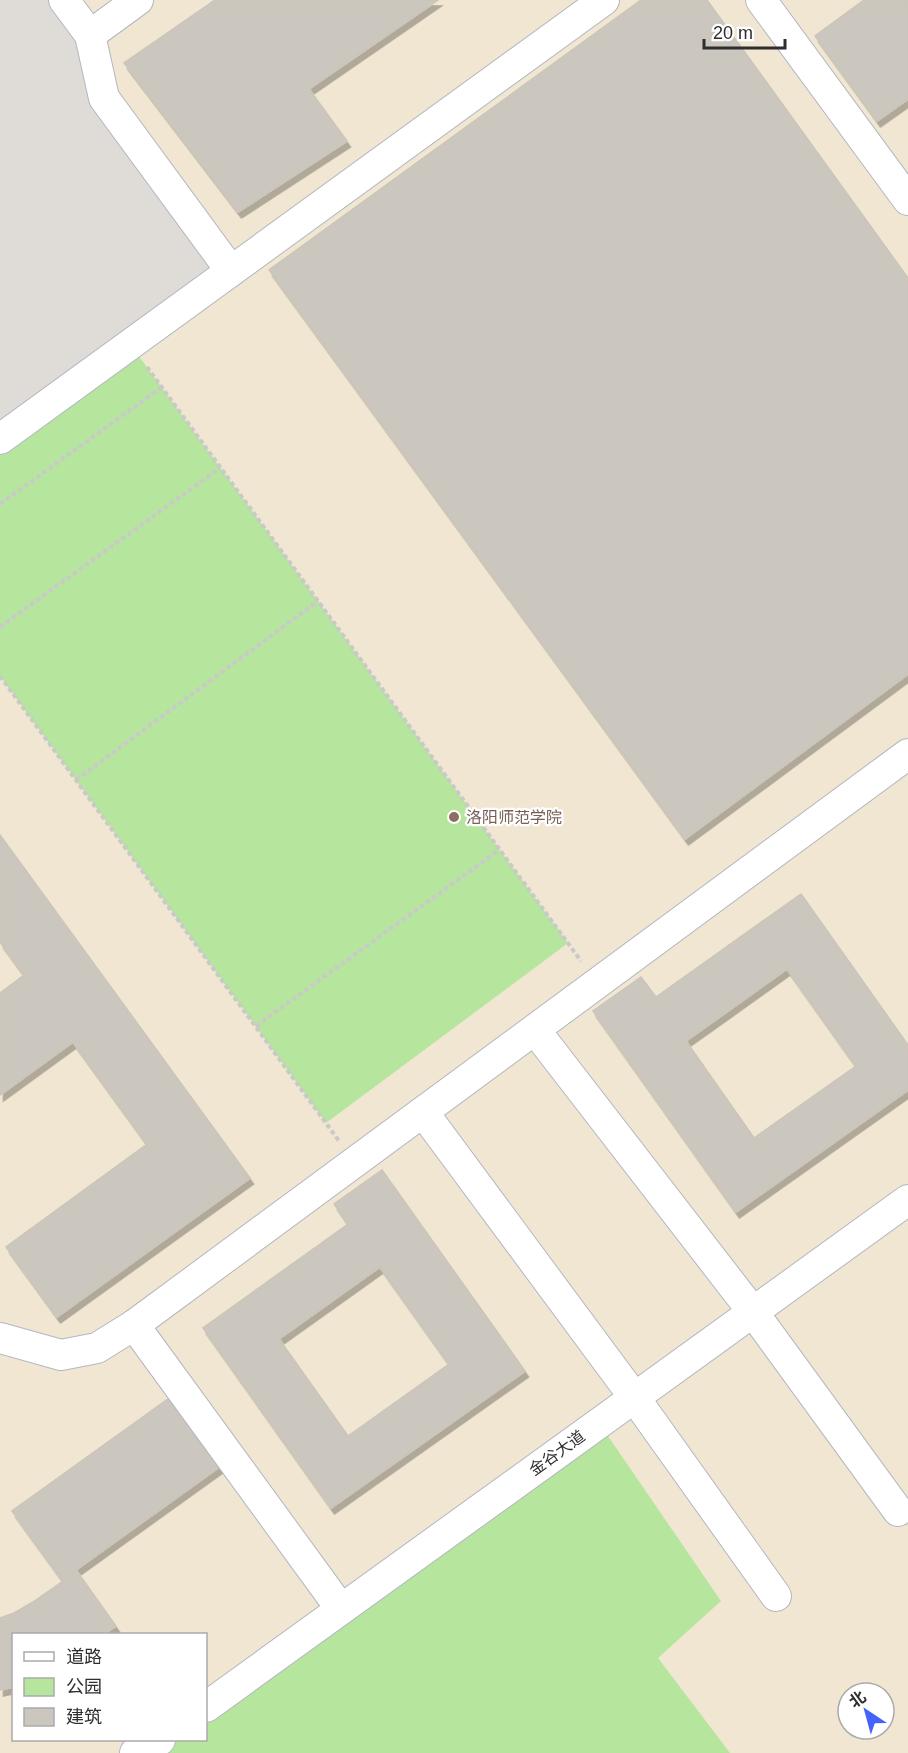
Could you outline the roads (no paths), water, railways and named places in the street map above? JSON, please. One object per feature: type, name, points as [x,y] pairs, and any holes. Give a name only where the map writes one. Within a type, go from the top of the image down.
[{"type":"lane","points":[[64,0],[90,35],[104,98],[231,272]]},
{"type":"lane","points":[[90,35],[138,0]]},
{"type":"lane","points":[[0,439],[604,0]]},
{"type":"lane","points":[[761,0],[908,200]]},
{"type":"lane","points":[[0,1338],[61,1355],[97,1348],[134,1325],[908,754]]},
{"type":"lane","points":[[535,1030],[753,1312],[898,1511]]},
{"type":"lane","points":[[423,1112],[634,1397],[776,1596]]},
{"type":"lane","name":"金谷大道","points":[[207,1706],[908,1200]]},
{"type":"lane","points":[[134,1325],[341,1609]]},
{"type":"lane","points":[[135,1753],[158,1741]]},
{"type":"place","name":"洛阳师范学院","points":[[454,817]]}]
